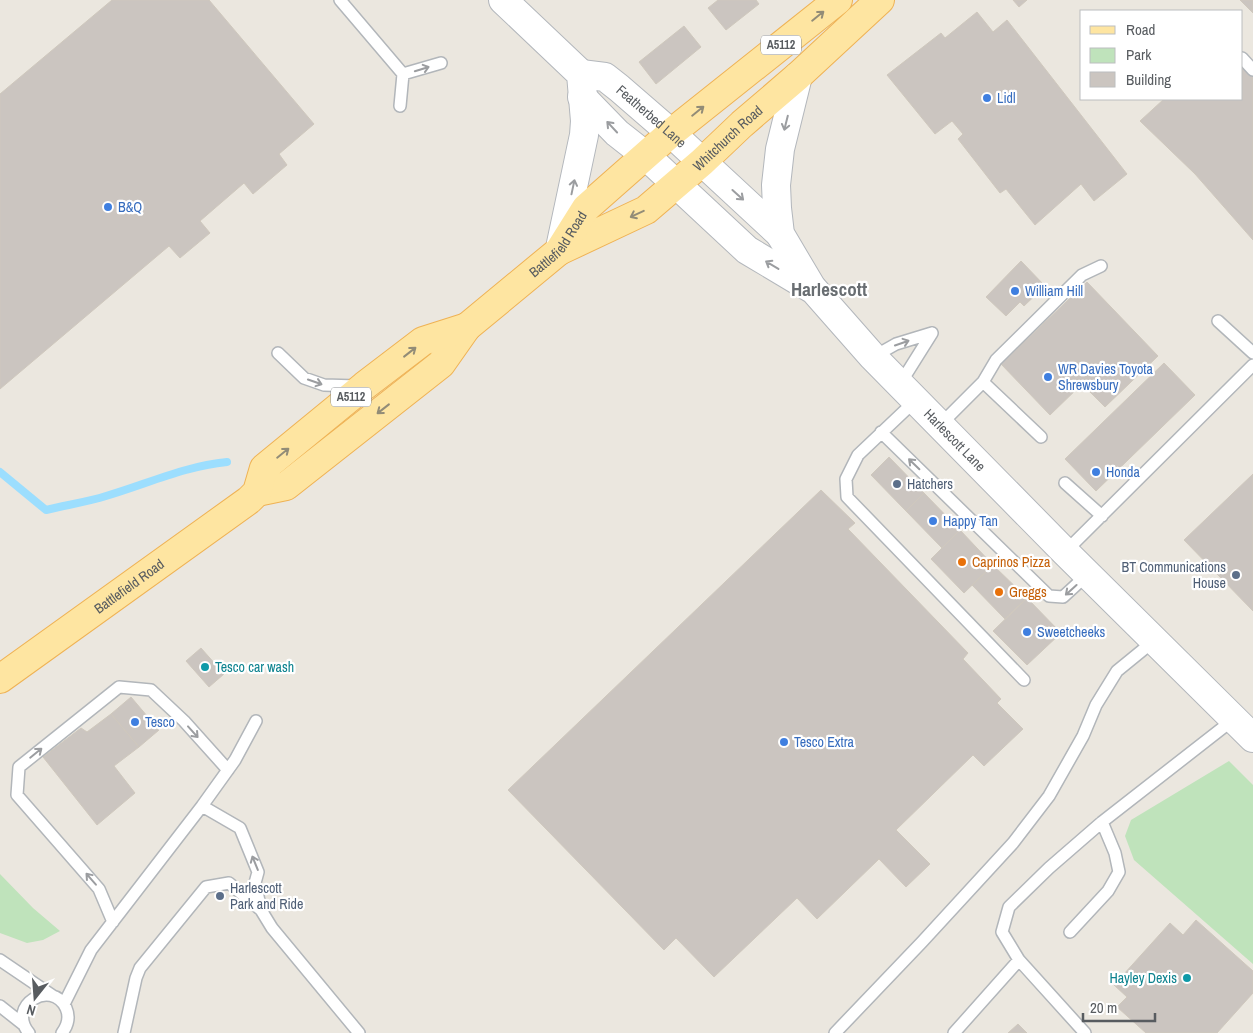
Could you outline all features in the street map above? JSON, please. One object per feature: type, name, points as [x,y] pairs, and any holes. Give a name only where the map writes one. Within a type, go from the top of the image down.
[{"type":"main road","name":"A5112","points":[[645,155],[838,0]]},
{"type":"main road","name":"Whitchurch Road","points":[[559,251],[646,210],[798,76],[880,0]]},
{"type":"main road","name":"Battlefield Road","points":[[257,492],[286,486],[441,364],[467,327],[559,251],[586,208],[645,155]]},
{"type":"main road","name":"Battlefield Road","points":[[0,679],[249,500],[257,492],[264,468],[364,386],[423,341],[467,327]]},
{"type":"street","points":[[503,0],[582,86],[617,132],[645,155]]},
{"type":"street","points":[[798,76],[780,149],[776,185],[780,234],[814,290]]},
{"type":"street","name":"Featherbed Lane","points":[[582,86],[605,77],[671,133],[780,234]]},
{"type":"street","points":[[559,251],[582,149],[585,121],[582,86]]},
{"type":"street","name":"Harlescott Lane","points":[[645,155],[747,250],[814,290],[874,357],[940,425],[1253,738]]},
{"type":"lane","points":[[340,0],[403,74],[400,106]]},
{"type":"lane","points":[[1243,59],[1253,70]]},
{"type":"lane","points":[[403,74],[442,62]]},
{"type":"lane","points":[[940,425],[983,382],[996,360],[1075,281],[1082,275],[1101,266]]},
{"type":"lane","points":[[1218,321],[1253,353]]},
{"type":"lane","points":[[874,357],[896,344],[932,333],[908,392],[881,432],[858,455],[846,479],[847,497],[1024,680]]},
{"type":"lane","points":[[278,353],[304,378],[324,385],[364,386]]},
{"type":"lane","points":[[1065,552],[1253,365]]},
{"type":"lane","points":[[983,382],[1041,438]]},
{"type":"lane","points":[[881,432],[1049,596],[1063,597],[1088,574]]},
{"type":"lane","points":[[1065,483],[1102,516]]},
{"type":"lane","points":[[835,1033],[1013,843],[1049,796],[1083,736],[1096,705],[1118,671],[1155,640]]},
{"type":"lane","points":[[113,922],[99,888],[17,794],[19,767],[119,687],[152,690],[184,721],[228,770]]},
{"type":"lane","points":[[1085,1033],[1019,960],[1002,932],[1009,907],[1048,868],[1102,822],[1235,719]]},
{"type":"lane","points":[[64,1004],[91,950],[202,806],[228,770],[256,722]]},
{"type":"lane","points":[[202,806],[240,828],[258,872],[255,883],[261,910]]},
{"type":"lane","points":[[1070,932],[1108,891],[1119,872],[1115,853],[1102,822]]},
{"type":"lane","points":[[124,1033],[140,968],[206,887],[229,883],[261,910],[272,928],[358,1033]]},
{"type":"lane","points":[[0,960],[64,1004],[68,1019],[66,1028],[62,1033]]},
{"type":"lane","points":[[954,1033],[1019,960]]},
{"type":"lane","points":[[27,1029],[23,1017],[28,1003],[37,996],[53,996]]},
{"type":"lane","points":[[0,1006],[27,1029]]},
{"type":"green space","points":[[1229,761],[1253,785],[1253,964],[1134,860],[1125,836],[1131,820]]},
{"type":"green space","points":[[0,874],[33,908],[60,931],[43,940],[27,943],[0,933]]},
{"type":"building","name":"B&Q","points":[[112,0],[209,0],[314,124],[279,154],[287,165],[253,194],[244,183],[200,221],[210,233],[180,258],[169,246],[0,389],[0,94]]},
{"type":"building","points":[[718,0],[756,0],[759,4],[726,30],[708,8]]},
{"type":"building","points":[[1013,0],[1027,0],[1019,7]]},
{"type":"building","points":[[1240,0],[1253,0],[1253,13]]},
{"type":"building","name":"Lidl","points":[[977,12],[993,32],[1007,20],[1127,174],[1094,201],[1081,184],[1035,225],[1006,189],[1000,193],[958,139],[963,134],[952,121],[935,134],[887,75],[941,33],[945,38]]},
{"type":"building","points":[[684,26],[701,47],[656,84],[639,62]]},
{"type":"building","points":[[1243,63],[1253,74],[1253,240],[1195,174],[1140,121],[1163,100],[1243,100]]},
{"type":"building","name":"William Hill","points":[[1021,261],[1045,286],[1024,306],[1020,302],[1006,316],[986,297]]},
{"type":"building","points":[[1087,282],[1158,356],[1105,407],[1082,384],[1050,415],[1001,364]]},
{"type":"building","points":[[1164,363],[1195,395],[1096,491],[1065,459]]},
{"type":"building","name":"Hatchers","points":[[889,457],[924,493],[906,511],[871,475]]},
{"type":"building","name":"BT Communications House","points":[[1253,474],[1253,611],[1184,540]]},
{"type":"building","name":"Tesco Extra","points":[[821,490],[855,523],[848,529],[968,653],[963,659],[1001,699],[997,703],[1023,729],[984,766],[973,755],[896,830],[930,864],[906,887],[879,859],[817,919],[797,898],[714,977],[676,938],[664,950],[508,790]]},
{"type":"building","name":"Happy Tan","points":[[924,493],[960,530],[942,548],[906,511]]},
{"type":"building","name":"Caprinos Pizza","points":[[960,530],[993,565],[964,593],[931,559]]},
{"type":"building","name":"Greggs","points":[[993,565],[1027,598],[1005,619],[972,585]]},
{"type":"building","name":"Sweetcheeks","points":[[1027,598],[1061,633],[1027,665],[993,631]]},
{"type":"building","name":"Tesco car wash","points":[[201,648],[224,674],[209,687],[186,661]]},
{"type":"building","name":"Tesco","points":[[131,697],[159,730],[139,747],[111,714]]},
{"type":"building","name":"Tesco","points":[[111,714],[139,747],[114,766],[135,793],[97,825],[43,757],[81,728],[87,732]]},
{"type":"building","name":"Hayley Dexis","points":[[1196,920],[1253,971],[1253,993],[1217,1033],[1146,1033],[1117,1007],[1127,997],[1114,985],[1170,923],[1183,935]]},
{"type":"building","points":[[1018,1024],[1027,1033],[1008,1033]]},
{"type":"waterway","points":[[0,472],[46,510],[99,498],[196,467],[227,462]]},
{"type":"place","name":"Lidl","points":[[987,98]]},
{"type":"place","name":"B&Q","points":[[108,207]]},
{"type":"place","name":"William Hill","points":[[1015,291]]},
{"type":"place","name":"WR Davies Toyota Shrewsbury","points":[[1048,377]]},
{"type":"place","name":"Honda","points":[[1096,472]]},
{"type":"place","name":"Hatchers","points":[[897,484]]},
{"type":"place","name":"Happy Tan","points":[[933,521]]},
{"type":"place","name":"Caprinos Pizza","points":[[962,562]]},
{"type":"place","name":"BT Communications House","points":[[1236,575]]},
{"type":"place","name":"Greggs","points":[[999,592]]},
{"type":"place","name":"Sweetcheeks","points":[[1027,632]]},
{"type":"place","name":"Tesco car wash","points":[[205,667]]},
{"type":"place","name":"Tesco","points":[[135,722]]},
{"type":"place","name":"Tesco Extra","points":[[784,742]]},
{"type":"place","name":"Harlescott Park and Ride","points":[[220,896]]},
{"type":"place","name":"Hayley Dexis","points":[[1187,978]]},
{"type":"district","name":"Harlescott","points":[[829,289]]}]
